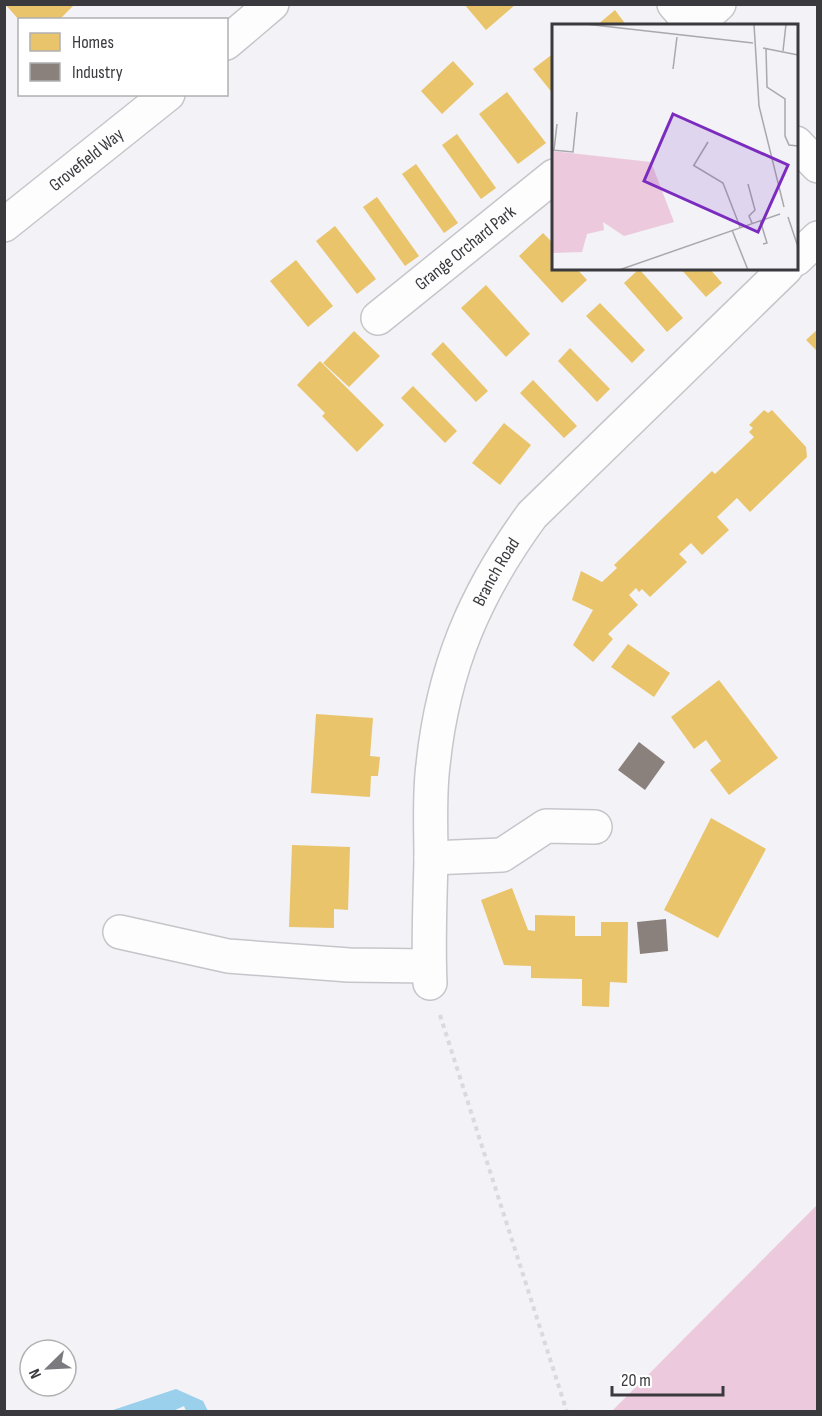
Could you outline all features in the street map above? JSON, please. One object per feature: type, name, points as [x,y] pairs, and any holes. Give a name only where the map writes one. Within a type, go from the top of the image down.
[{"type":"street","points":[[228,41],[272,4]]},
{"type":"street","points":[[674,4],[692,24]]},
{"type":"street","points":[[696,24],[719,4]]},
{"type":"street","name":"Grovefield Way","points":[[4,225],[165,96]]},
{"type":"street","points":[[798,145],[818,166]]},
{"type":"street","name":"Grange Orchard Park","points":[[378,318],[552,178]]},
{"type":"street","points":[[798,257],[818,238]]},
{"type":"street","name":"Branch Road","points":[[430,974],[432,767],[449,675],[464,630],[483,589],[506,551],[532,515],[784,270]]},
{"type":"street","points":[[431,858],[502,855],[546,826],[595,827]]},
{"type":"street","points":[[120,932],[228,956],[430,974]]},
{"type":"path","points":[[430,974],[567,1412]]},
{"type":"shaded area","points":[[817,1205],[817,1411],[612,1411]]},
{"type":"water","points":[[176,1389],[203,1401],[208,1411],[186,1411],[184,1406],[173,1411],[110,1411]]},
{"type":"building: Homes","points":[[5,4],[75,4],[61,18],[18,19]]},
{"type":"building: Homes","points":[[464,4],[516,4],[486,30]]},
{"type":"building: Homes","points":[[615,10],[626,24],[598,24]]},
{"type":"building: Homes","points":[[552,55],[552,93],[533,69]]},
{"type":"building: Homes","points":[[453,61],[474,84],[442,114],[421,91]]},
{"type":"building: Homes","points":[[507,92],[546,143],[518,164],[479,114]]},
{"type":"building: Homes","points":[[457,134],[496,188],[481,199],[442,145]]},
{"type":"building: Homes","points":[[416,164],[458,223],[444,233],[402,174]]},
{"type":"building: Homes","points":[[377,197],[419,256],[405,266],[363,207]]},
{"type":"building: Homes","points":[[335,226],[376,279],[357,294],[316,241]]},
{"type":"building: Homes","points":[[543,233],[552,242],[552,270],[578,270],[587,280],[562,303],[519,256]]},
{"type":"building: Homes","points":[[296,260],[333,306],[308,327],[270,281]]},
{"type":"building: Homes","points":[[640,270],[683,318],[667,332],[624,283]]},
{"type":"building: Homes","points":[[682,270],[711,270],[722,283],[706,297]]},
{"type":"building: Homes","points":[[486,285],[530,334],[506,357],[461,308]]},
{"type":"building: Homes","points":[[600,303],[645,350],[632,363],[586,316]]},
{"type":"building: Homes","points":[[818,329],[818,352],[806,340]]},
{"type":"building: Homes","points":[[354,331],[380,356],[349,387],[323,363]]},
{"type":"building: Homes","points":[[443,342],[488,391],[476,402],[431,354]]},
{"type":"building: Homes","points":[[570,348],[610,389],[597,402],[558,361]]},
{"type":"building: Homes","points":[[320,361],[384,425],[357,452],[322,416],[325,413],[297,385]]},
{"type":"building: Homes","points":[[533,380],[577,426],[564,438],[520,393]]},
{"type":"building: Homes","points":[[413,386],[457,431],[445,443],[401,398]]},
{"type":"building: Homes","points":[[764,410],[768,413],[772,410],[806,447],[807,457],[750,512],[737,498],[717,517],[729,530],[702,555],[691,543],[679,554],[687,562],[650,597],[642,589],[639,592],[636,588],[629,595],[638,605],[608,634],[613,639],[593,662],[573,645],[593,610],[572,600],[581,571],[602,582],[617,568],[614,565],[712,471],[715,474],[754,437],[749,432],[753,428],[749,425]]},
{"type":"building: Homes","points":[[504,423],[531,445],[500,485],[472,463]]},
{"type":"building: Homes","points":[[628,644],[670,673],[654,697],[611,667]]},
{"type":"building: Homes","points":[[719,680],[778,758],[729,795],[710,770],[721,761],[706,740],[694,749],[671,717]]},
{"type":"building: Homes","points":[[316,714],[373,718],[370,756],[380,757],[378,776],[371,776],[370,797],[311,793]]},
{"type":"building: Homes","points":[[711,818],[766,849],[718,938],[664,910]]},
{"type":"building: Homes","points":[[292,845],[350,847],[348,910],[334,909],[334,928],[289,927]]},
{"type":"building: Homes","points":[[512,888],[528,930],[535,931],[535,915],[575,916],[575,936],[601,936],[601,922],[628,922],[627,983],[610,982],[609,1007],[582,1006],[582,979],[531,978],[531,966],[504,965],[481,900]]},
{"type":"building: Industry","points":[[639,742],[665,762],[645,790],[618,770]]},
{"type":"building: Industry","points":[[666,919],[668,951],[640,954],[637,922]]}]
